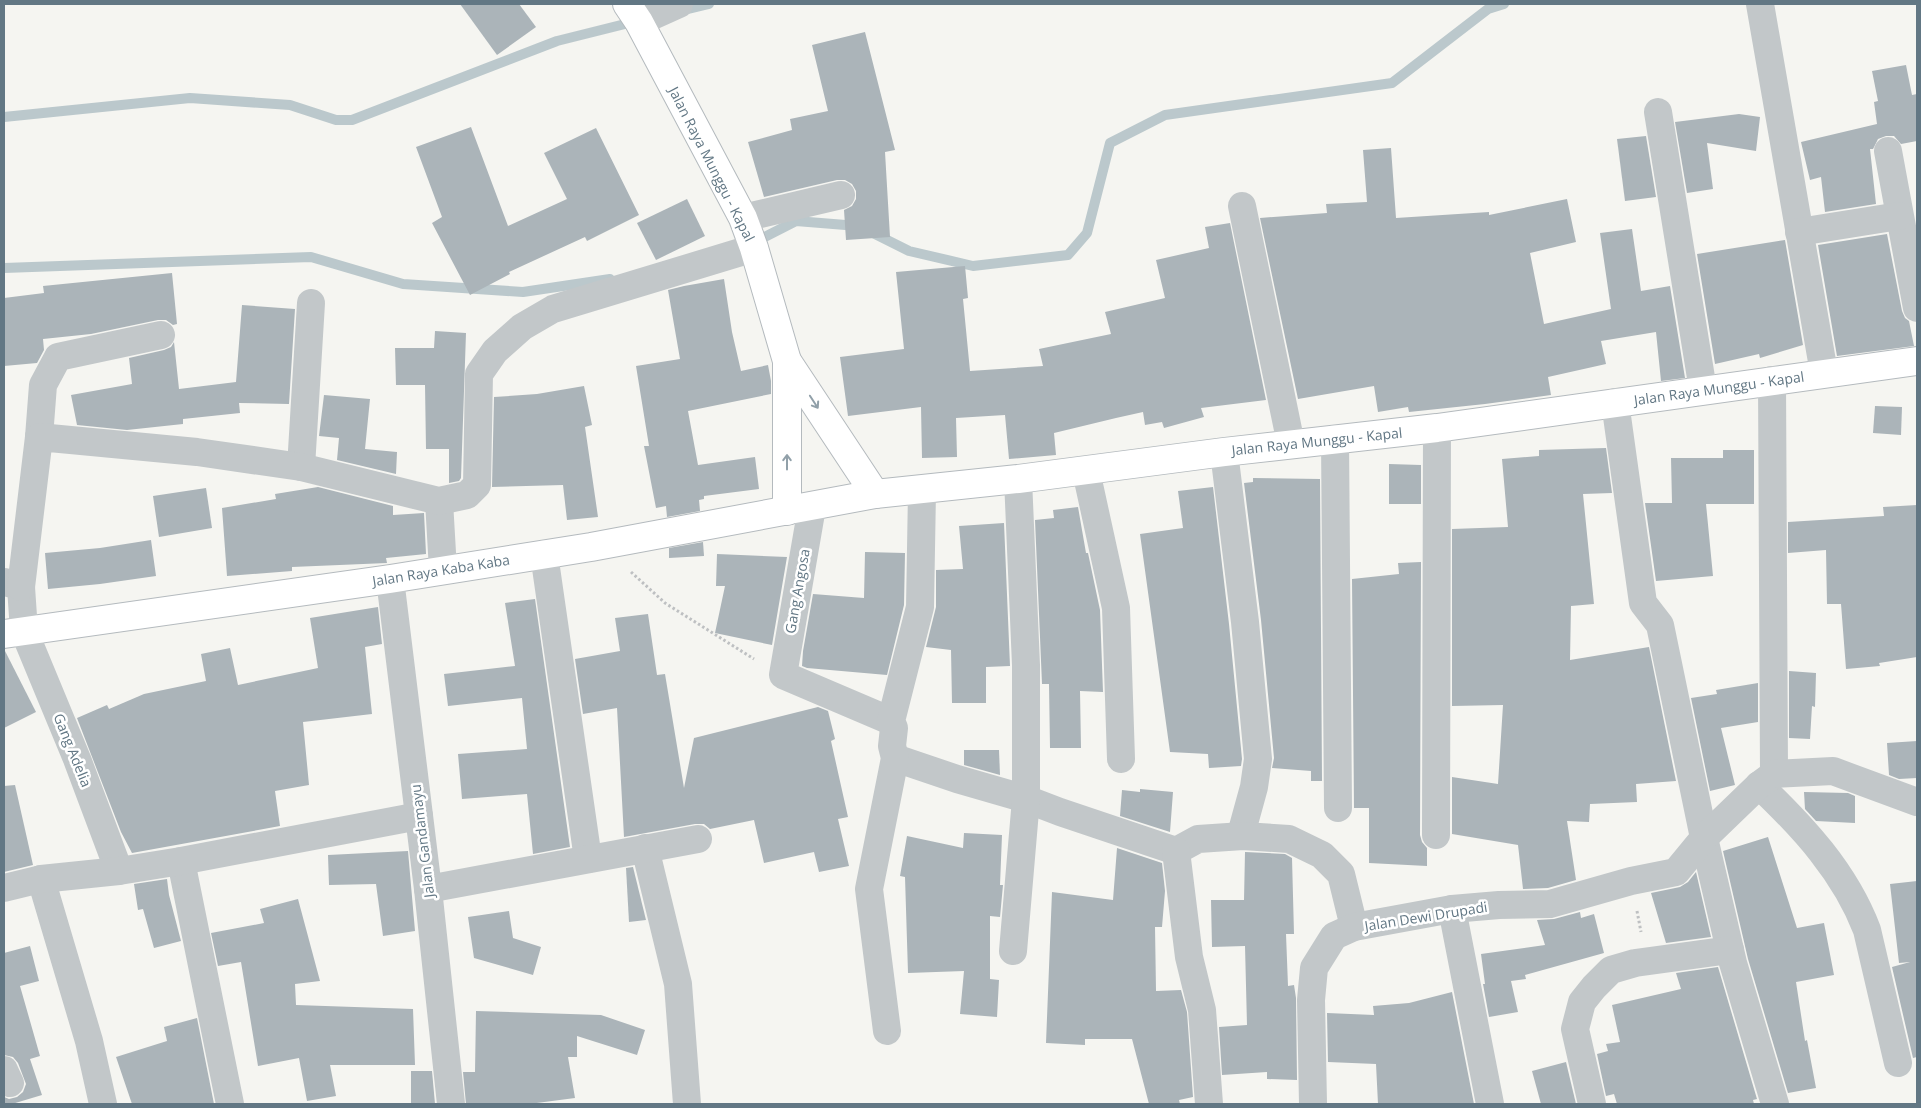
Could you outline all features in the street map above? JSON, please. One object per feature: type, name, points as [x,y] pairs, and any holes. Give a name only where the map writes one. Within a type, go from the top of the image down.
[{"type":"street","points":[[634,14],[678,4]]},
{"type":"street","points":[[1760,4],[1824,373]]},
{"type":"street","name":"Jalan Raya Munggu - Kapal","points":[[634,14],[742,218],[754,248],[787,361],[799,509]]},
{"type":"street","points":[[1658,112],[1703,390]]},
{"type":"street","points":[[1888,151],[1917,308]]},
{"type":"street","points":[[742,218],[841,195]]},
{"type":"street","points":[[1242,206],[1291,444]]},
{"type":"street","points":[[1799,232],[1900,216]]},
{"type":"street","points":[[38,437],[197,452],[301,467],[439,501],[467,494],[477,485],[479,374],[494,351],[522,328],[553,309],[754,248]]},
{"type":"street","points":[[301,467],[311,304]]},
{"type":"street","name":"Gang Adelia","points":[[119,871],[77,759],[14,632],[12,584],[38,437],[43,386],[58,358],[161,335]]},
{"type":"street","name":"Jalan Raya Munggu - Kapal","points":[[787,361],[876,494],[922,491],[1224,452],[1437,428],[1917,360]]},
{"type":"street","points":[[1772,380],[1767,780],[1793,817],[1818,847],[1856,905],[1867,930],[1898,1064]]},
{"type":"street","points":[[1615,402],[1643,603],[1660,625],[1704,838],[1730,950],[1775,1104]]},
{"type":"street","points":[[1436,836],[1437,428]]},
{"type":"street","points":[[1335,439],[1338,808]]},
{"type":"street","points":[[1224,452],[1245,622],[1258,759],[1245,824]]},
{"type":"street","points":[[1086,471],[1116,608],[1121,760]]},
{"type":"street","points":[[1013,952],[1026,799],[1026,665],[1018,479]]},
{"type":"street","points":[[887,1031],[869,889],[893,738],[920,607],[922,491]]},
{"type":"street","name":"Jalan Raya Kaba Kaba","points":[[14,632],[390,579],[601,545],[876,494]]},
{"type":"street","points":[[439,501],[443,570]]},
{"type":"street","name":"Gang Angosa","points":[[783,675],[799,509]]},
{"type":"street","points":[[544,554],[588,859]]},
{"type":"street","name":"Jalan Gandamayu","points":[[390,579],[420,816],[451,1104]]},
{"type":"street","points":[[783,675],[893,738],[957,779],[1026,799],[1176,851],[1198,839],[1245,824],[1289,839],[1322,855],[1341,874],[1354,927]]},
{"type":"street","points":[[1767,780],[1833,771],[1917,802]]},
{"type":"street","name":"Jalan Dewi Drupadi","points":[[1313,1104],[1311,1000],[1314,968],[1334,936],[1354,927],[1452,909],[1499,905],[1550,904],[1631,881],[1676,872],[1704,838],[1767,780]]},
{"type":"street","points":[[4,888],[41,879],[119,871],[181,861],[420,816]]},
{"type":"street","points":[[428,889],[698,839]]},
{"type":"street","points":[[646,848],[678,984],[688,1104]]},
{"type":"street","points":[[1176,851],[1188,957],[1202,1010],[1209,1104]]},
{"type":"street","points":[[181,861],[230,1104]]},
{"type":"street","points":[[41,879],[89,1041],[103,1104]]},
{"type":"street","points":[[1452,909],[1490,1104]]},
{"type":"street","points":[[1592,1104],[1575,1030],[1582,1002],[1594,987],[1611,970],[1635,964],[1730,950]]},
{"type":"path","points":[[601,545],[665,603],[733,647],[783,675]]},
{"type":"building","points":[[460,4],[519,4],[536,27],[497,55]]},
{"type":"building","points":[[865,32],[895,150],[885,152],[890,237],[846,240],[844,210],[852,206],[856,199],[856,191],[852,184],[845,180],[837,180],[764,197],[748,142],[792,130],[790,119],[828,111],[812,45]]},
{"type":"building","points":[[1906,65],[1912,95],[1917,94],[1917,141],[1901,144],[1894,136],[1878,139],[1873,149],[1870,149],[1876,204],[1825,212],[1821,177],[1810,180],[1801,142],[1877,124],[1874,102],[1878,101],[1872,71]]},
{"type":"building","points":[[1739,114],[1760,117],[1756,151],[1707,143],[1713,189],[1687,193],[1675,122]]},
{"type":"building","points":[[471,127],[508,226],[567,199],[544,153],[596,128],[639,215],[587,241],[585,237],[509,272],[510,274],[470,295],[432,223],[442,217],[416,147]]},
{"type":"building","points":[[1646,136],[1656,197],[1625,201],[1617,139]]},
{"type":"building","points":[[1391,148],[1396,218],[1489,212],[1489,215],[1567,199],[1576,242],[1530,253],[1544,324],[1611,309],[1600,233],[1632,229],[1641,291],[1670,286],[1685,378],[1661,381],[1656,332],[1601,341],[1606,364],[1548,377],[1551,395],[1409,412],[1408,407],[1378,412],[1374,386],[1298,399],[1260,218],[1327,213],[1326,204],[1367,202],[1363,150]]},
{"type":"building","points":[[687,199],[705,236],[656,260],[637,223]]},
{"type":"building","points":[[1230,223],[1266,400],[1201,408],[1204,417],[1164,428],[1162,422],[1145,425],[1143,412],[1116,418],[1054,433],[1056,455],[1009,459],[1005,415],[956,418],[957,457],[922,458],[921,407],[848,416],[840,357],[904,349],[896,272],[965,266],[968,298],[963,299],[970,371],[1043,366],[1039,349],[1111,334],[1105,312],[1165,298],[1156,260],[1209,248],[1205,227]]},
{"type":"building","points":[[1887,234],[1902,311],[1905,318],[1909,321],[1914,346],[1837,356],[1818,245]]},
{"type":"building","points":[[1785,240],[1803,345],[1760,358],[1759,354],[1715,364],[1697,254]]},
{"type":"building","points":[[172,273],[177,324],[173,325],[166,320],[158,320],[91,334],[43,339],[44,350],[37,363],[4,366],[4,298],[44,293],[43,286]]},
{"type":"building","points":[[724,279],[732,332],[741,371],[768,365],[771,394],[688,411],[698,465],[755,457],[759,489],[704,496],[704,499],[699,500],[700,511],[667,517],[666,506],[656,508],[644,446],[649,446],[636,366],[680,359],[668,290]]},
{"type":"building","points":[[242,305],[295,309],[289,404],[239,403],[240,413],[183,419],[183,424],[127,430],[77,425],[71,395],[132,384],[129,358],[164,350],[171,347],[174,342],[179,389],[236,382]]},
{"type":"building","points":[[435,331],[466,333],[461,478],[459,481],[449,483],[449,449],[426,449],[425,385],[396,385],[395,348],[434,348]]},
{"type":"building","points":[[584,386],[592,425],[585,427],[598,517],[567,520],[563,485],[492,487],[494,397],[537,394]]},
{"type":"building","points":[[324,395],[370,399],[365,449],[397,452],[396,474],[337,460],[339,438],[319,436]]},
{"type":"building","points":[[1875,406],[1902,407],[1901,435],[1873,433]]},
{"type":"building","points":[[1606,448],[1612,493],[1583,494],[1594,604],[1571,606],[1570,660],[1649,647],[1676,781],[1636,784],[1637,802],[1590,804],[1589,822],[1567,821],[1576,880],[1548,888],[1523,889],[1518,845],[1452,834],[1452,777],[1498,784],[1503,705],[1452,706],[1452,529],[1508,527],[1502,459],[1539,456],[1539,450]]},
{"type":"building","points":[[1723,450],[1754,450],[1754,504],[1706,504],[1713,576],[1656,581],[1645,503],[1672,503],[1671,458],[1723,458]]},
{"type":"building","points":[[1389,464],[1421,465],[1421,504],[1389,504]]},
{"type":"building","points":[[1253,478],[1320,479],[1322,781],[1311,781],[1311,771],[1272,768],[1274,758],[1261,620],[1244,483],[1253,482]]},
{"type":"building","points":[[318,487],[393,506],[393,515],[424,513],[426,554],[386,558],[387,563],[292,567],[292,571],[227,576],[222,508],[276,499],[275,494]]},
{"type":"building","points":[[1213,487],[1242,759],[1241,766],[1209,768],[1208,754],[1170,752],[1140,534],[1183,528],[1178,491]]},
{"type":"building","points":[[206,488],[212,528],[159,537],[153,496]]},
{"type":"building","points":[[1917,505],[1917,657],[1879,663],[1880,666],[1846,669],[1841,604],[1827,604],[1826,550],[1788,553],[1788,522],[1884,516],[1883,507]]},
{"type":"building","points":[[1078,507],[1086,553],[1088,553],[1100,610],[1103,692],[1080,691],[1081,748],[1050,748],[1049,684],[1042,684],[1035,520],[1054,518],[1053,510]]},
{"type":"building","points":[[1004,523],[1010,666],[986,667],[986,703],[952,703],[951,650],[926,647],[936,607],[936,570],[963,569],[959,526]]},
{"type":"building","points":[[151,540],[156,576],[48,589],[45,553],[100,548]]},
{"type":"building","points":[[703,542],[704,556],[669,558],[669,548]]},
{"type":"building","points":[[865,552],[905,553],[904,605],[887,675],[802,666],[813,594],[864,598]]},
{"type":"building","points":[[717,554],[787,557],[772,645],[715,633],[725,586],[716,586]]},
{"type":"building","points":[[1421,562],[1420,835],[1422,842],[1427,848],[1427,866],[1369,863],[1369,808],[1354,808],[1352,579],[1399,574],[1398,563]]},
{"type":"building","points":[[535,599],[570,847],[533,854],[527,794],[462,799],[458,754],[527,749],[522,698],[448,706],[444,674],[515,666],[505,603]]},
{"type":"building","points":[[378,607],[382,644],[365,647],[372,714],[303,722],[309,785],[275,791],[280,826],[132,853],[121,832],[77,718],[107,705],[109,709],[144,694],[206,681],[201,654],[230,648],[238,685],[318,668],[310,618]]},
{"type":"building","points":[[648,614],[657,675],[665,674],[684,788],[694,738],[818,707],[828,711],[835,739],[831,741],[848,817],[838,819],[849,866],[819,872],[814,852],[764,863],[754,820],[710,829],[704,824],[695,824],[624,837],[617,708],[583,714],[575,659],[620,651],[615,618]]},
{"type":"building","points":[[4,649],[36,712],[4,728]]},
{"type":"building","points":[[1789,671],[1816,673],[1815,707],[1812,706],[1810,739],[1789,738]]},
{"type":"building","points":[[1758,683],[1758,722],[1721,728],[1735,785],[1710,791],[1691,698],[1717,694],[1716,690]]},
{"type":"building","points":[[1917,741],[1917,778],[1899,779],[1889,775],[1887,743]]},
{"type":"building","points":[[964,750],[999,750],[1000,775],[964,765]]},
{"type":"building","points":[[15,785],[33,865],[4,872],[4,786]]},
{"type":"building","points":[[1140,789],[1173,792],[1170,832],[1120,816],[1122,790],[1140,792]]},
{"type":"building","points":[[1804,792],[1848,793],[1855,796],[1855,823],[1816,821],[1805,809]]},
{"type":"building","points":[[964,833],[1002,835],[1000,885],[1003,885],[1000,917],[990,916],[990,979],[999,980],[997,1017],[960,1014],[964,971],[908,973],[905,877],[900,876],[907,836],[963,848]]},
{"type":"building","points":[[1768,837],[1797,928],[1824,923],[1834,975],[1796,982],[1805,1041],[1807,1040],[1816,1088],[1788,1093],[1748,959],[1723,851]]},
{"type":"building","points":[[1117,848],[1162,863],[1165,891],[1162,927],[1155,927],[1156,991],[1181,990],[1187,1012],[1193,1097],[1179,1100],[1180,1104],[1149,1104],[1132,1039],[1085,1039],[1085,1045],[1046,1043],[1052,892],[1113,900]]},
{"type":"building","points":[[408,851],[415,931],[383,936],[376,884],[329,885],[328,855]]},
{"type":"building","points":[[1245,852],[1285,854],[1292,858],[1294,934],[1286,934],[1288,986],[1294,985],[1296,998],[1297,1080],[1267,1079],[1267,1072],[1222,1075],[1219,1027],[1247,1025],[1245,946],[1212,947],[1211,900],[1244,900]]},
{"type":"building","points":[[633,867],[646,920],[629,922],[626,868]]},
{"type":"building","points":[[1696,872],[1711,937],[1666,943],[1651,893],[1680,887],[1688,882]]},
{"type":"building","points":[[167,879],[169,895],[181,941],[154,948],[143,909],[138,910],[134,884]]},
{"type":"building","points":[[1917,881],[1917,1057],[1913,1058],[1892,967],[1910,962],[1899,963],[1890,884]]},
{"type":"building","points":[[298,899],[320,981],[295,984],[296,1005],[413,1009],[415,1065],[330,1065],[336,1096],[307,1101],[299,1058],[258,1066],[241,962],[218,966],[211,933],[264,923],[260,909]]},
{"type":"building","points":[[509,911],[513,938],[541,947],[533,975],[474,958],[468,917]]},
{"type":"building","points":[[1580,912],[1581,918],[1594,914],[1604,953],[1525,975],[1526,979],[1511,981],[1518,1012],[1489,1017],[1483,984],[1485,984],[1481,954],[1545,945],[1537,920],[1554,919]]},
{"type":"building","points":[[30,946],[39,981],[20,986],[40,1056],[30,1059],[42,1095],[12,1104],[4,1104],[4,1097],[9,1099],[17,1097],[23,1092],[26,1084],[18,1063],[13,1057],[4,1055],[4,953]]},
{"type":"building","points":[[1718,967],[1757,1099],[1753,1100],[1754,1104],[1617,1104],[1614,1094],[1606,1096],[1597,1054],[1608,1051],[1606,1044],[1620,1042],[1612,1005],[1681,989],[1676,973]]},
{"type":"building","points":[[1452,992],[1474,1104],[1378,1104],[1376,1064],[1328,1062],[1327,1013],[1374,1015],[1373,1006],[1409,1003]]},
{"type":"building","points":[[476,1011],[601,1015],[645,1030],[637,1055],[577,1036],[577,1057],[568,1057],[575,1098],[529,1104],[466,1104],[463,1072],[475,1072]]},
{"type":"building","points":[[197,1018],[214,1104],[132,1104],[116,1057],[167,1041],[164,1027]]},
{"type":"building","points":[[1566,1062],[1576,1104],[1541,1104],[1532,1071]]},
{"type":"building","points":[[411,1071],[432,1071],[435,1104],[411,1104]]},
{"type":"waterway","points":[[680,11],[709,4]]},
{"type":"waterway","points":[[871,232],[909,251],[973,266],[1068,255],[1087,233],[1110,143],[1165,115],[1392,83],[1488,9],[1504,4]]},
{"type":"waterway","points":[[4,117],[190,98],[290,105],[336,120],[352,120],[557,41],[637,21]]},
{"type":"waterway","points":[[753,243],[796,221],[858,226]]},
{"type":"waterway","points":[[4,268],[311,257],[403,284],[523,292],[610,279]]}]
